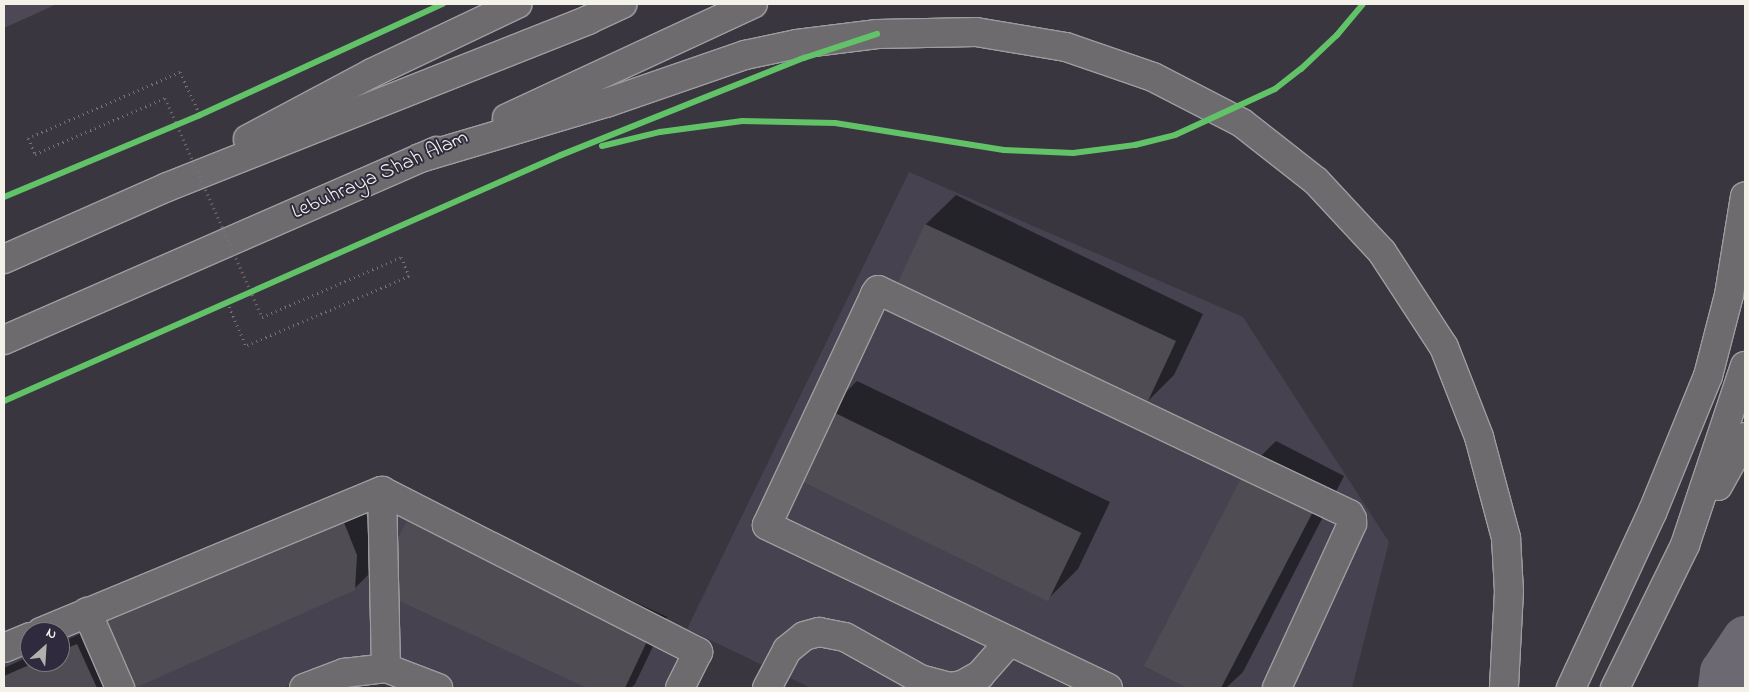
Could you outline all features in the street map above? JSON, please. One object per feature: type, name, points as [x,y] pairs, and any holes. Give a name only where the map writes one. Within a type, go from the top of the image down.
[{"type":"main road","points":[[166,187],[261,131],[372,72],[517,4]]},
{"type":"main road","points":[[4,259],[166,187],[588,20],[623,4]]},
{"type":"main road","name":"Lebuhraya Shah Alam","points":[[4,340],[420,158],[753,4]]},
{"type":"main road","points":[[420,158],[606,103],[745,55],[797,44],[877,34],[976,32],[1066,47],[1153,77],[1242,123],[1316,181],[1382,252],[1444,347],[1479,437],[1506,538],[1509,591],[1504,688]]},
{"type":"main road","points":[[1571,688],[1652,513],[1708,376],[1729,295],[1745,196]]},
{"type":"main road","points":[[1108,688],[767,525],[878,290],[1348,514],[1352,519],[1352,524],[1277,688]]},
{"type":"main road","points":[[1685,545],[1745,366]]},
{"type":"main road","points":[[1615,688],[1685,545],[1745,437]]},
{"type":"main road","points":[[382,491],[386,668]]},
{"type":"main road","points":[[64,622],[382,491],[698,652],[680,688]]},
{"type":"main road","points":[[87,612],[120,688]]},
{"type":"main road","points":[[767,688],[787,650],[800,639],[819,632],[845,637],[920,679],[950,687],[962,685],[980,675],[1010,641]]},
{"type":"main road","points":[[4,648],[20,641]]},
{"type":"main road","points":[[304,688],[344,672],[386,668],[438,688]]},
{"type":"path","points":[[200,115],[180,72],[28,138],[35,154],[165,98],[262,317],[401,257],[409,276],[246,346],[227,302]]},
{"type":"path","points":[[191,119],[209,111]]},
{"type":"path","points":[[173,126],[182,123]]},
{"type":"path","points":[[245,294],[254,290]]},
{"type":"path","points":[[218,306],[236,298]]},
{"type":"shaded area","points":[[4,4],[57,4],[4,28]]},
{"type":"shaded area","points":[[909,172],[1243,317],[1389,542],[1352,688],[811,688],[687,629]]},
{"type":"shaded area","points":[[378,500],[685,651],[667,688],[458,688],[421,670],[314,674],[283,688],[4,688],[4,655],[20,648],[20,672],[70,672],[70,628]]},
{"type":"building","points":[[925,224],[1176,341],[1147,404],[896,287]]},
{"type":"building","points":[[827,409],[1081,533],[1048,601],[794,477]]},
{"type":"building","points":[[1246,469],[1316,506],[1221,688],[1187,688],[1144,666]]},
{"type":"building","points":[[341,515],[357,555],[355,590],[137,687],[106,620]]},
{"type":"building","points":[[407,521],[650,635],[625,688],[587,688],[389,596],[391,550]]},
{"type":"building","points":[[77,644],[97,688],[4,688],[4,676],[20,669],[20,672],[70,672],[70,647]]},
{"type":"waterway","points":[[1721,688],[1723,672],[1745,639]]},
{"type":"cycle path","points":[[4,197],[200,115],[443,4]]},
{"type":"cycle path","points":[[602,146],[660,132],[742,121],[835,123],[1004,150],[1073,153],[1135,145],[1175,135],[1275,89],[1301,69],[1337,35],[1363,4]]},
{"type":"cycle path","points":[[4,401],[561,155],[804,58],[877,34]]}]
